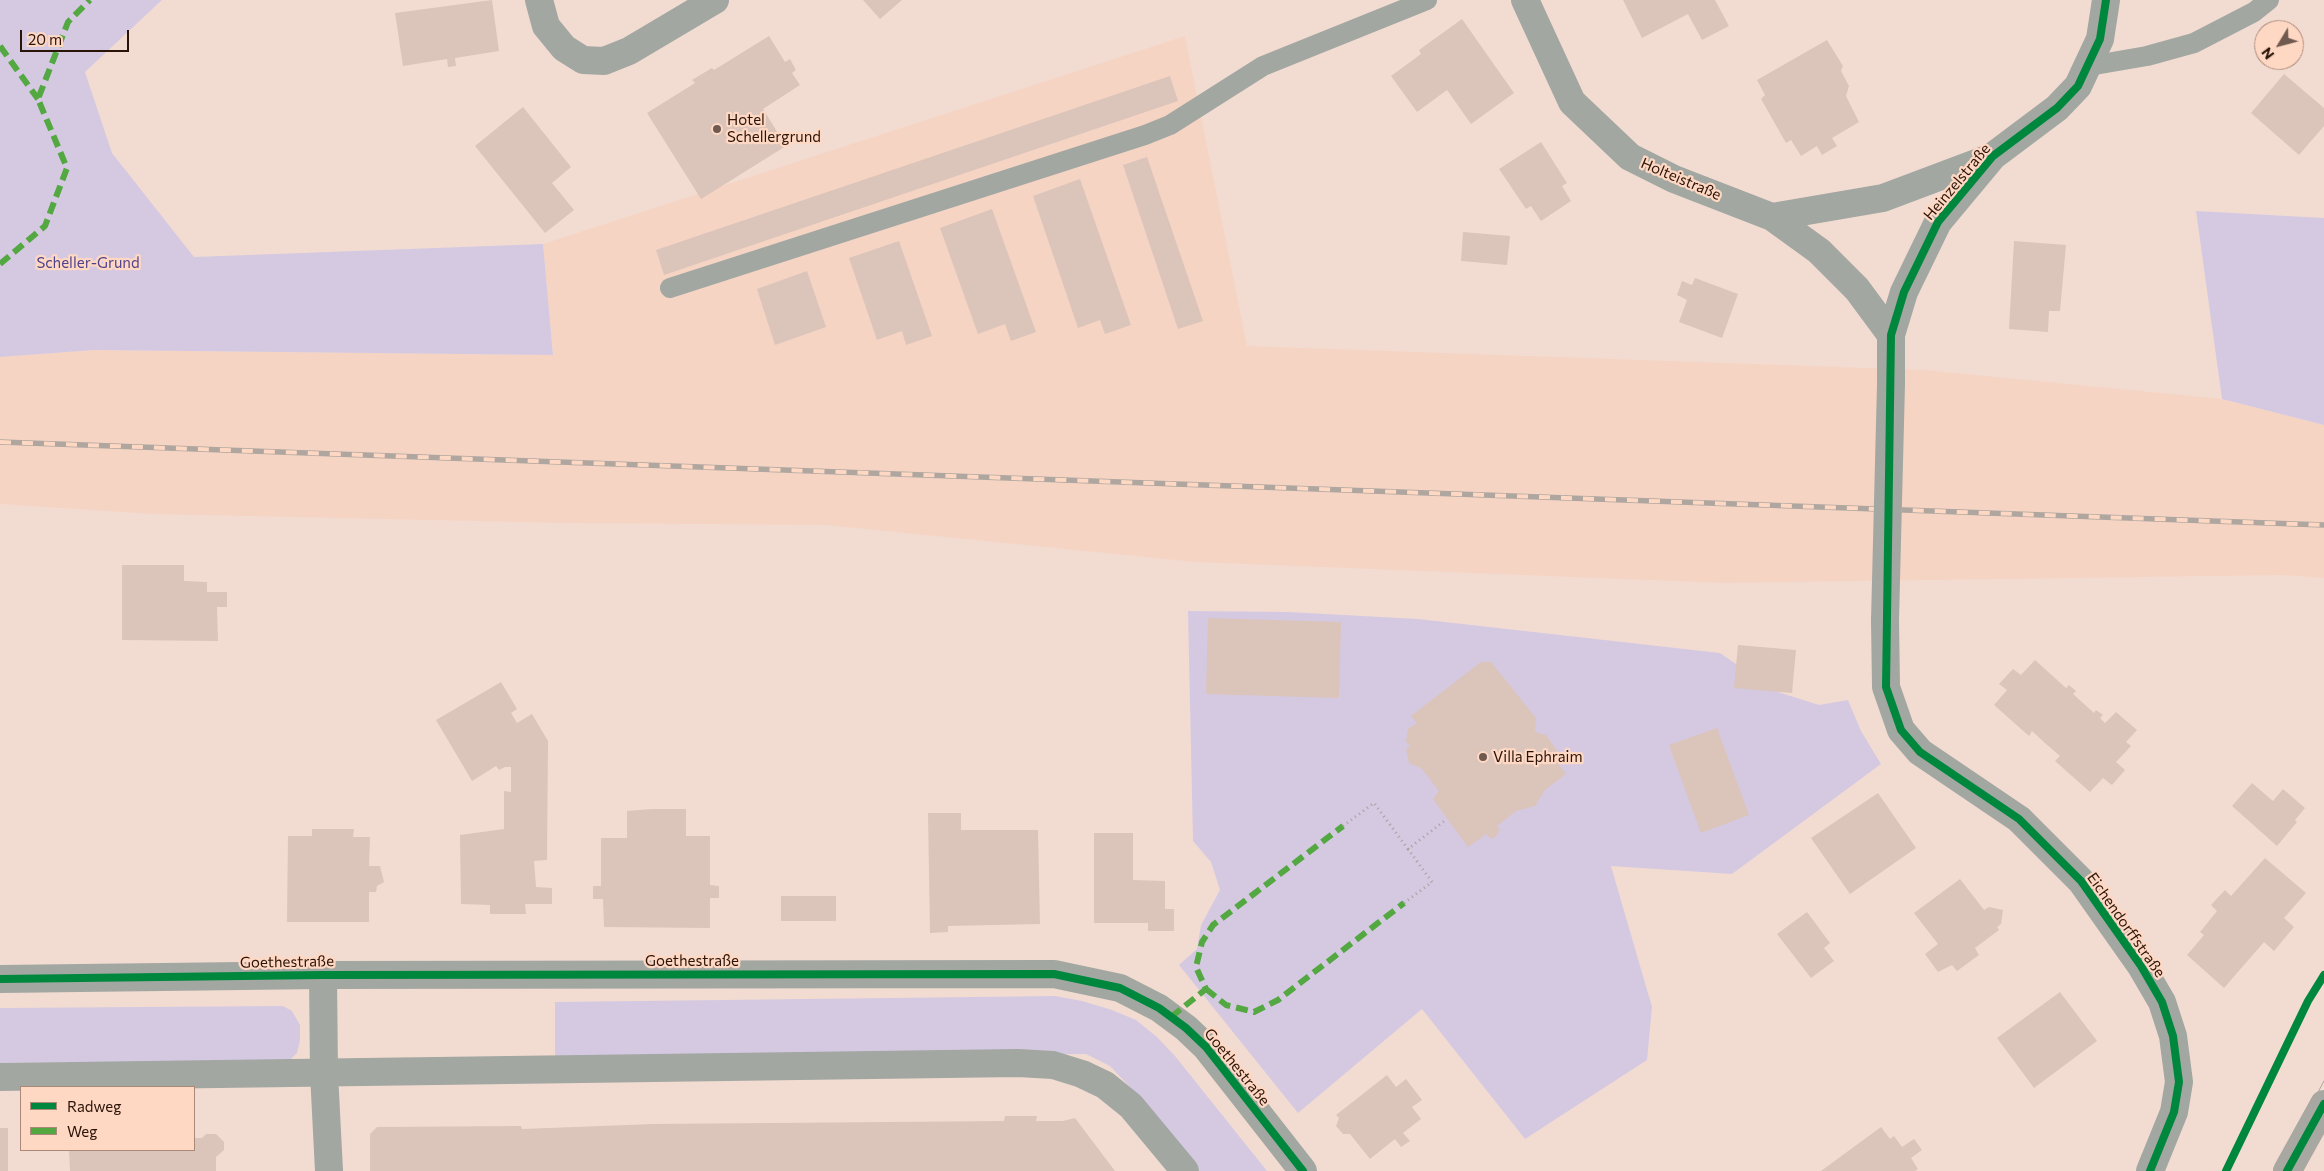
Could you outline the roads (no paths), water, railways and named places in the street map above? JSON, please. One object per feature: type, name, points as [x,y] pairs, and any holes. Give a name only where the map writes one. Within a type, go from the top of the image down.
[{"type":"main road","points":[[2287,1171],[2324,1104]]},
{"type":"street","points":[[538,0],[546,26],[564,48],[582,60],[604,61],[629,51],[712,1]]},
{"type":"street","name":"Holteistraße","points":[[1525,0],[1572,102],[1630,158],[1674,179],[1772,217],[1818,251],[1851,283],[1891,335]]},
{"type":"street","name":"Heinzelstraße","points":[[1891,384],[1891,335],[1904,292],[1938,222],[1992,156],[2057,108],[2078,86],[2100,39],[2106,0]]},
{"type":"street","points":[[1772,217],[1883,198],[1992,156]]},
{"type":"street","name":"Eichendorffstraße","points":[[1891,384],[1885,620],[1886,687],[1901,730],[1920,752],[2019,819],[2081,881],[2141,966],[2162,1002],[2173,1036],[2179,1082],[2174,1112],[2150,1171]]},
{"type":"street","name":"Goethestraße","points":[[0,979],[323,975],[1054,974],[1120,988],[1159,1008],[1186,1028],[1206,1047],[1303,1171]]},
{"type":"street","name":"Goethestraße","points":[[323,975],[324,1074],[329,1171]]},
{"type":"street","points":[[0,1076],[324,1074],[1018,1063],[1053,1065],[1082,1074],[1112,1090],[1131,1106],[1185,1171]]},
{"type":"lane","points":[[670,288],[1145,135],[1170,124],[1263,66],[1427,0]]},
{"type":"lane","points":[[2089,66],[2147,56],[2194,43],[2254,12],[2269,0]]},
{"type":"tram line","points":[[2276,1171],[2324,1081]]},
{"type":"tram line","points":[[2303,1171],[2324,1133]]},
{"type":"railway","points":[[0,442],[2324,525]]},
{"type":"place","name":"Hotel Schellergrund","points":[[717,129]]},
{"type":"place","name":"Villa Ephraim","points":[[1483,757]]},
{"type":"park label","name":"Scheller-Grund","points":[[88,263]]}]
